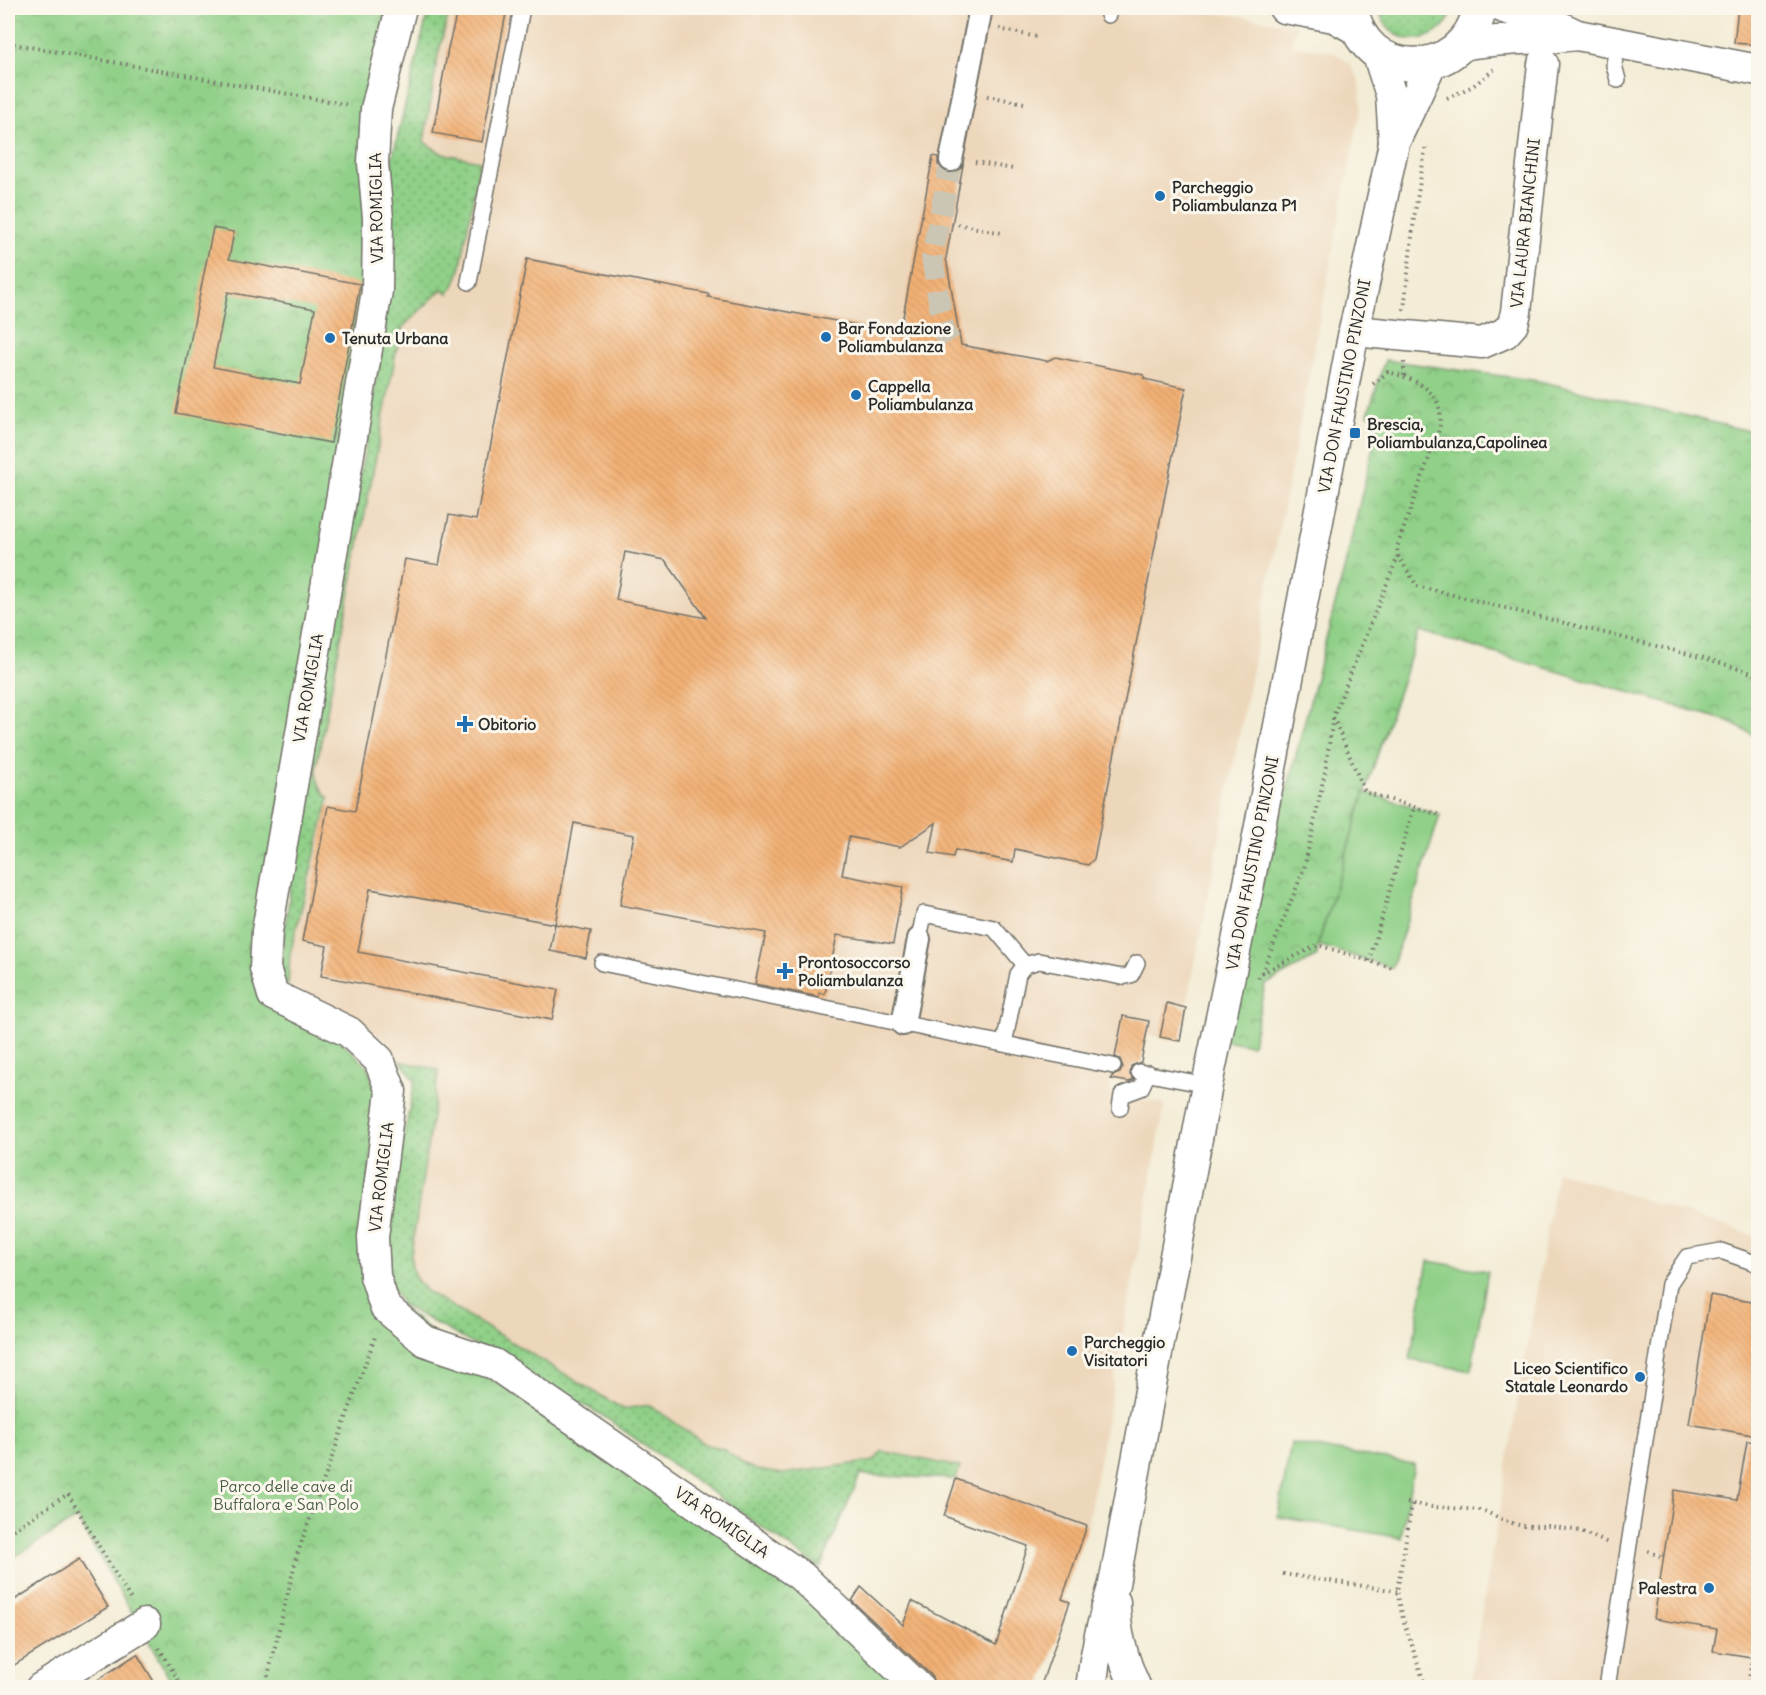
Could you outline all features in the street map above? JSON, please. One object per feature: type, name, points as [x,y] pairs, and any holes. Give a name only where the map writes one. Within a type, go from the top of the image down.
[{"type":"street","name":"VIA ROMIGLIA","points":[[401,8],[376,109],[373,163],[378,218],[377,291],[267,931],[265,968],[273,995],[349,1032],[379,1060],[391,1091],[373,1237],[375,1276],[385,1306],[425,1341],[494,1364],[801,1576],[919,1688]]},
{"type":"street","points":[[1284,8],[1334,17],[1363,30],[1390,59],[1404,63],[1432,62],[1443,58],[1462,45],[1471,33],[1480,8]]},
{"type":"street","points":[[1504,8],[1547,14],[1577,35]]},
{"type":"street","points":[[951,158],[979,16]]},
{"type":"street","name":"VIA DON FAUSTINO PINZONI","points":[[1363,30],[1391,95],[1394,143]]},
{"type":"street","points":[[1462,45],[1502,39],[1547,39],[1577,35],[1758,70]]},
{"type":"street","name":"VIA DON FAUSTINO PINZONI","points":[[1091,1688],[1100,1630],[1114,1584],[1207,1085],[1248,890],[1354,331],[1394,143],[1432,62]]},
{"type":"street","name":"VIA LAURA BIANCHINI","points":[[1354,331],[1482,343],[1505,333],[1513,324],[1543,64]]},
{"type":"street","points":[[903,1024],[920,939]]},
{"type":"street","name":"VIA DON FAUSTINO PINZONI","points":[[1114,1584],[1119,1642],[1136,1688]]},
{"type":"street","points":[[41,1688],[145,1624]]},
{"type":"lane","points":[[470,282],[522,8]]},
{"type":"lane","points":[[1617,43],[1614,65],[1618,80]]},
{"type":"lane","points":[[920,939],[924,914],[994,928],[1025,965]]},
{"type":"lane","points":[[1004,1044],[1018,974],[1025,965],[1039,961],[1122,977],[1131,975],[1137,963]]},
{"type":"lane","points":[[602,963],[1113,1066]]},
{"type":"lane","points":[[1120,1108],[1122,1095],[1141,1088],[1143,1072],[1207,1085]]},
{"type":"lane","points":[[1607,1688],[1669,1284],[1688,1257],[1722,1251],[1758,1264]]},
{"type":"path","points":[[979,16],[1036,37]]},
{"type":"path","points":[[1440,104],[1445,99],[1485,79],[1507,56],[1512,56],[1518,39]]},
{"type":"path","points":[[8,43],[376,109]]},
{"type":"path","points":[[964,91],[1024,103]]},
{"type":"path","points":[[1404,376],[1405,291],[1427,139]]},
{"type":"path","points":[[951,158],[1013,169]]},
{"type":"path","points":[[952,224],[1002,233]]},
{"type":"path","points":[[1368,388],[1388,372],[1404,376],[1432,393],[1440,410],[1441,420],[1397,547],[1398,556],[1417,586],[1708,659],[1758,675]]},
{"type":"path","points":[[1256,981],[1262,973],[1304,869],[1325,772],[1333,717],[1398,556]]},
{"type":"path","points":[[1333,717],[1365,792],[1440,815]]},
{"type":"path","points":[[1369,961],[1414,807]]},
{"type":"path","points":[[1262,973],[1318,945],[1392,968]]},
{"type":"path","points":[[265,1688],[297,1555],[385,1306]]},
{"type":"path","points":[[8,1533],[68,1494],[183,1688]]},
{"type":"path","points":[[1426,1688],[1403,1620],[1397,1591],[1409,1504],[1482,1510],[1523,1526],[1548,1526],[1580,1531],[1609,1544],[1645,1550],[1663,1558]]},
{"type":"path","points":[[1283,1574],[1397,1591]]},
{"type":"path","points":[[1748,1688],[1752,1657]]},
{"type":"shaded area","points":[[429,8],[1185,8],[1296,25],[1291,45],[1333,52],[1350,64],[1360,82],[1361,106],[1180,1041],[1146,1034],[1137,1083],[1111,1079],[1110,1092],[1165,1104],[1087,1526],[956,1479],[860,1475],[820,1568],[600,1414],[402,1305],[384,1234],[415,1081],[385,1040],[280,980],[378,364],[391,228],[391,163]]},
{"type":"shaded area","name":"Liceo Scientifico Statale Leonardo","points":[[1557,1171],[1758,1237],[1758,1687],[1469,1688]]},
{"type":"green space","name":"Parco delle cave di Buffalora e San Polo","points":[[8,8],[391,8],[371,287],[254,974],[344,1044],[367,1066],[376,1091],[362,1276],[491,1379],[795,1581],[901,1687],[175,1687],[77,1518],[8,1561]]},
{"type":"green space","points":[[429,8],[450,8],[438,55],[424,142],[441,153],[480,161],[460,270],[455,284],[449,294],[442,289],[401,329],[406,334],[397,347],[316,768],[319,784],[329,798],[290,954],[288,985],[280,980],[280,968],[302,796],[329,632],[370,424],[378,364],[391,228],[391,163]]},
{"type":"green space","points":[[1379,8],[1454,8],[1438,31],[1426,37],[1414,39],[1402,37],[1392,31],[1384,22]]},
{"type":"green space","points":[[1385,360],[1539,381],[1758,433],[1758,738],[1731,722],[1419,631],[1365,792],[1318,945],[1317,956],[1265,985],[1252,1045],[1222,1040],[1344,570],[1379,421],[1368,414]]},
{"type":"green space","points":[[1365,792],[1440,815],[1392,968],[1318,945]]},
{"type":"green space","points":[[400,1061],[439,1070],[411,1255],[414,1275],[426,1291],[623,1409],[650,1405],[707,1445],[722,1448],[745,1465],[757,1470],[783,1474],[874,1461],[882,1451],[960,1467],[956,1479],[860,1475],[820,1568],[600,1414],[402,1305],[389,1282],[384,1234],[415,1081]]},
{"type":"green space","points":[[1428,1261],[1488,1271],[1471,1371],[1410,1360]]},
{"type":"green space","points":[[1291,1443],[1414,1464],[1401,1538],[1278,1517]]},
{"type":"building","points":[[458,8],[507,8],[482,142],[433,133],[448,48]]},
{"type":"building","points":[[1738,8],[1758,8],[1758,45],[1734,43]]},
{"type":"building","points":[[933,156],[938,157],[938,165],[948,173],[956,173],[963,165],[946,258],[961,345],[1047,361],[1055,357],[1144,375],[1144,379],[1186,388],[1094,859],[1088,865],[1015,849],[1013,862],[955,850],[953,857],[930,853],[936,823],[900,847],[849,837],[842,875],[903,887],[893,944],[837,935],[825,994],[819,993],[819,997],[755,984],[766,933],[620,905],[634,835],[574,823],[555,924],[370,889],[358,952],[558,990],[552,1020],[321,976],[327,946],[302,941],[328,806],[355,811],[405,559],[439,565],[449,515],[476,520],[527,259],[709,294],[708,297],[900,333]],"holes":[[[625,552],[665,560],[706,618],[616,600]]]},
{"type":"building","name":"Tenuta Urbana","points":[[213,228],[234,232],[229,259],[360,284],[331,443],[176,413]],"holes":[[[228,292],[315,309],[300,384],[213,367]]]},
{"type":"building","points":[[555,924],[591,931],[586,958],[550,951]]},
{"type":"building","points":[[1167,1003],[1186,1008],[1180,1041],[1160,1037]]},
{"type":"building","points":[[1123,1016],[1149,1021],[1141,1062],[1131,1066],[1130,1075],[1134,1080],[1129,1082],[1111,1079],[1112,1076],[1120,1073],[1123,1067],[1120,1059],[1115,1057]]},
{"type":"building","points":[[1710,1295],[1758,1303],[1758,1436],[1689,1424]]},
{"type":"building","name":"Palestra","points":[[1747,1441],[1758,1442],[1758,1658],[1713,1651],[1717,1629],[1654,1619],[1674,1490],[1737,1500]]},
{"type":"building","points":[[956,1479],[1087,1526],[1062,1599],[1070,1602],[1040,1688],[936,1688],[931,1675],[852,1601],[861,1587],[903,1625],[912,1601],[996,1645],[1028,1546],[944,1516]]},
{"type":"building","points":[[79,1559],[108,1607],[8,1669],[8,1604]]},
{"type":"building","points":[[137,1654],[158,1688],[85,1688]]},
{"type":"tunnel","points":[[950,342],[944,332],[932,257],[951,160]]},
{"type":"place","name":"Parcheggio Poliambulanza P1","points":[[1160,196]]},
{"type":"place","name":"Bar Fondazione Poliambulanza","points":[[826,337]]},
{"type":"place","name":"Tenuta Urbana","points":[[330,338]]},
{"type":"place","name":"Cappella Poliambulanza","points":[[856,395]]},
{"type":"place","name":"Brescia, Poliambulanza,Capolinea","points":[[1355,433]]},
{"type":"place","name":"Obitorio","points":[[465,724]]},
{"type":"place","name":"Prontosoccorso Poliambulanza","points":[[785,971]]},
{"type":"place","name":"Parcheggio Visitatori","points":[[1072,1351]]},
{"type":"place","name":"Liceo Scientifico Statale Leonardo","points":[[1640,1377]]},
{"type":"place","name":"Palestra","points":[[1709,1588]]}]
